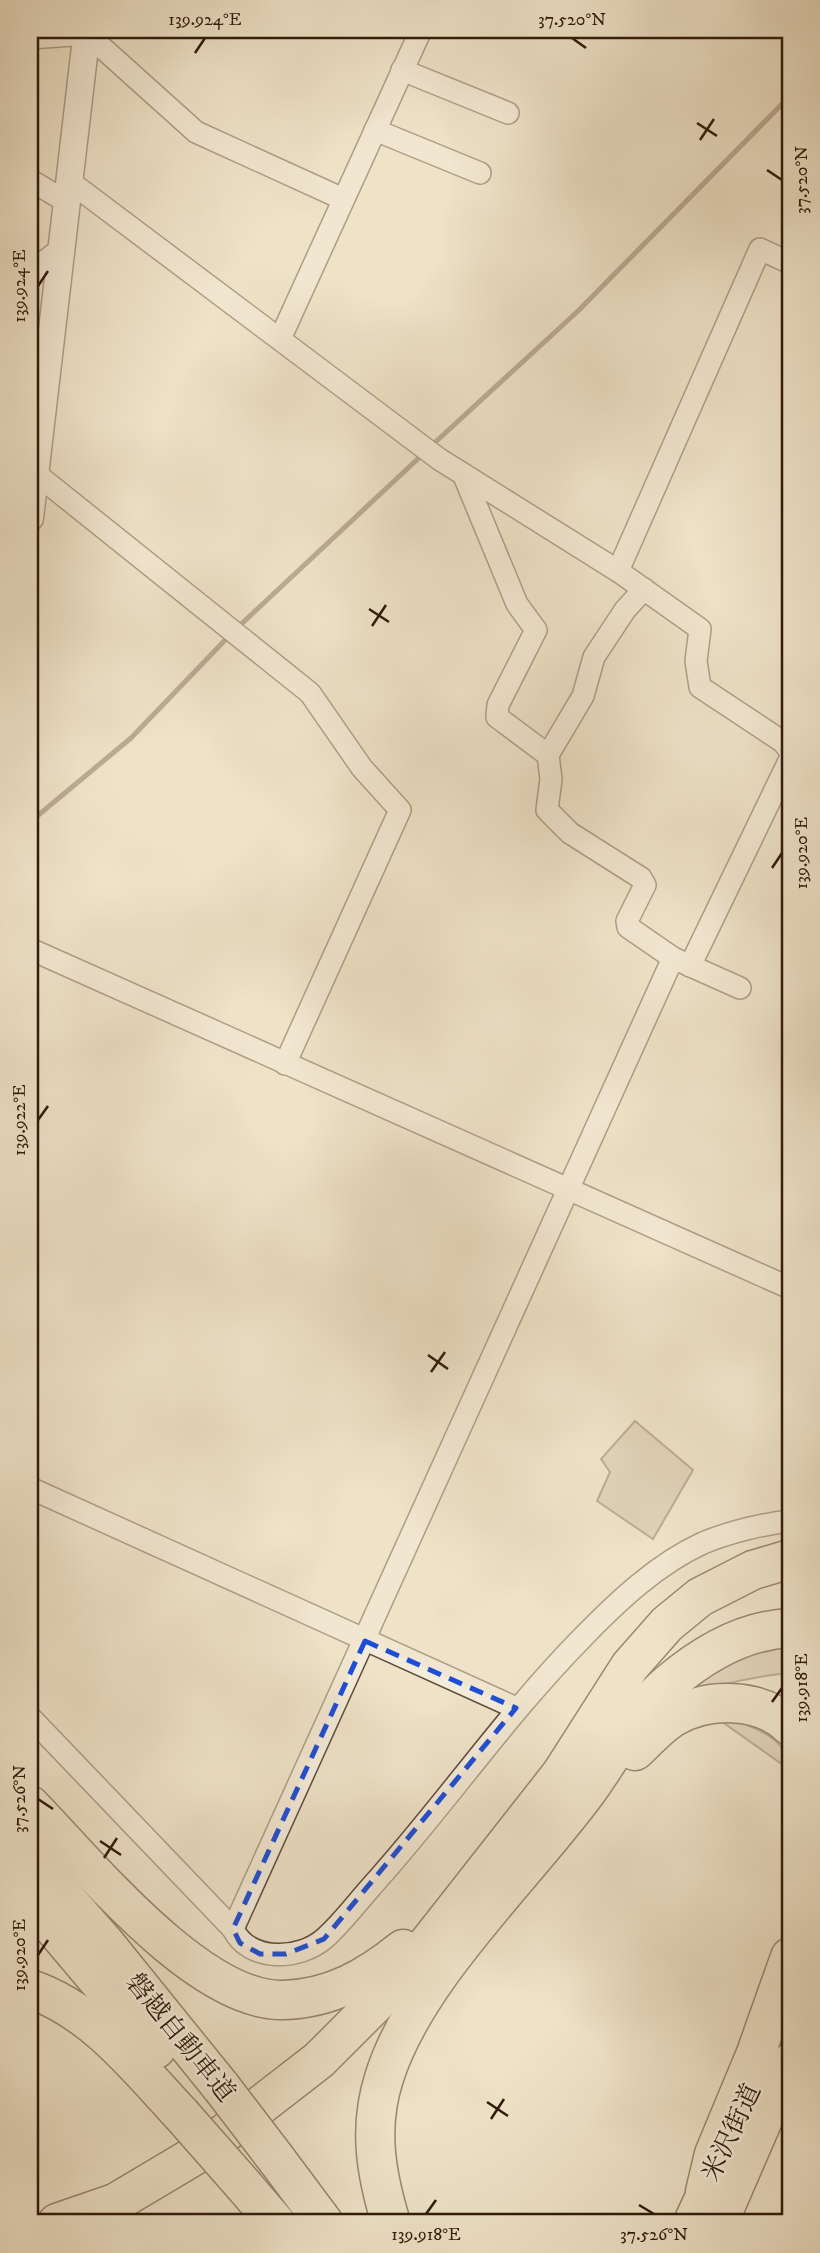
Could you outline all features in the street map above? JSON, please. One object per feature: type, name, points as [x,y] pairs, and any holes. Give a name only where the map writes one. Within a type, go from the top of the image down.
[{"type":"highway","points":[[573,1784],[630,1666],[667,1624],[700,1597],[753,1570],[790,1559]]},
{"type":"highway","points":[[109,2223],[210,2165],[270,2119],[367,2036],[466,1918],[665,1666],[719,1630],[745,1620],[790,1609]]},
{"type":"highway","points":[[573,1784],[628,1731],[665,1687],[727,1643],[790,1628]]},
{"type":"highway","points":[[573,1784],[696,1707],[752,1704],[790,1726]]},
{"type":"highway","points":[[30,1805],[139,1918],[187,1961],[220,1981],[256,1997],[281,2001],[347,1987],[466,1918]]},
{"type":"highway","name":"磐越自動車道","points":[[30,1858],[104,1942],[201,2102]]},
{"type":"highway","name":"磐越自動車道","points":[[30,1900],[201,2102],[260,2176],[291,2223]]},
{"type":"highway","points":[[57,2223],[115,2203],[199,2153],[318,2060],[466,1918]]},
{"type":"highway","points":[[391,2223],[375,2161],[377,2104],[384,2077],[409,2020],[466,1918]]},
{"type":"highway","points":[[712,2216],[714,2154],[756,2053],[790,1957]]},
{"type":"highway","points":[[30,1989],[73,2009],[122,2051],[201,2102]]},
{"type":"highway","name":"米沢街道","points":[[712,2216],[790,2004]]},
{"type":"highway","name":"米沢街道","points":[[712,2216],[790,2061]]},
{"type":"highway","points":[[260,2176],[276,2223]]},
{"type":"highway","name":"磐越自動車道","points":[[260,2176],[324,2223]]},
{"type":"street","points":[[280,339],[421,30]]},
{"type":"street","points":[[30,518],[87,32]]},
{"type":"street","points":[[30,38],[87,32],[196,132],[343,199]]},
{"type":"street","points":[[402,71],[508,113]]},
{"type":"street","points":[[375,130],[480,173]]},
{"type":"street","points":[[30,180],[68,192],[280,339],[439,459],[618,570],[700,629],[696,661],[700,687],[783,742],[790,751]]},
{"type":"street","points":[[618,570],[760,248],[790,263]]},
{"type":"street","points":[[30,278],[37,267],[61,249]]},
{"type":"street","points":[[35,473],[310,694],[362,768],[400,810],[285,1064]]},
{"type":"street","points":[[464,476],[517,604],[536,629],[498,705],[496,717],[548,755]]},
{"type":"street","points":[[644,589],[625,610],[594,657],[583,696],[548,755],[551,779],[547,810],[570,833],[641,878],[645,885],[627,920],[628,927],[681,962],[740,988]]},
{"type":"street","points":[[233,1930],[569,1189],[681,962],[790,759]]},
{"type":"street","points":[[30,949],[790,1288]]},
{"type":"street","points":[[30,1488],[516,1708]]},
{"type":"street","points":[[30,1717],[233,1930],[240,1943],[260,1954],[306,1949],[324,1939],[396,1859],[516,1708],[611,1607],[651,1576],[703,1544],[790,1521]]},
{"type":"highlighted area","points":[[365,1641],[516,1708],[324,1939],[286,1954],[260,1954],[240,1943],[233,1929]]},
{"type":"shaded area","points":[[635,1421],[693,1470],[653,1539],[597,1501],[610,1472],[601,1459]]},
{"type":"shaded area","points":[[790,1637],[790,1673],[719,1686],[651,1711],[678,1682]]},
{"type":"shaded area","points":[[735,1720],[763,1732],[779,1744],[789,1760],[790,1770],[721,1721]]},
{"type":"waterway","points":[[430,447],[578,311],[790,96]]},
{"type":"waterway","points":[[236,629],[423,454]]},
{"type":"waterway","points":[[30,822],[131,738],[229,636]]}]
